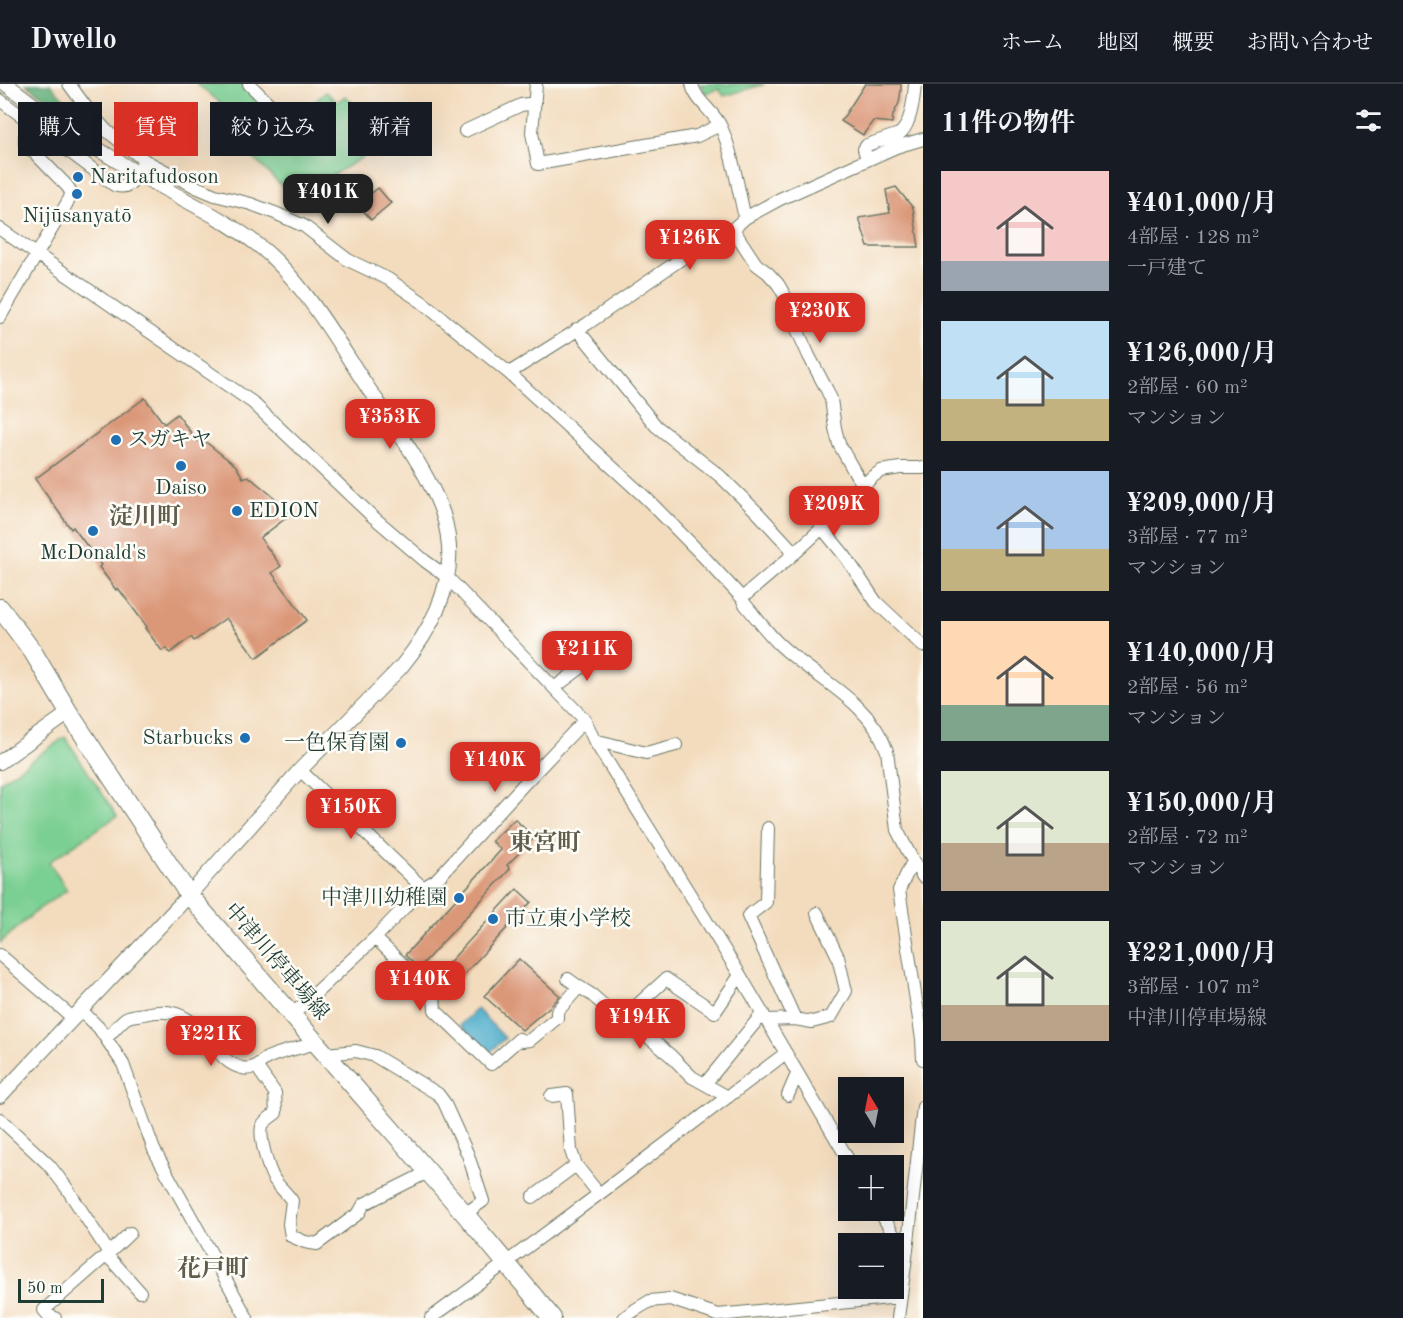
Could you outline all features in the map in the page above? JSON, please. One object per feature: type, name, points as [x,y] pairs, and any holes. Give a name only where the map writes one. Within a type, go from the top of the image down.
[{"type":"main road","name":"中津川停車場線","points":[[0,608],[33,652],[69,713],[189,895],[552,1318]]},
{"type":"street","points":[[0,1096],[189,895],[300,770],[413,652],[438,607],[449,564],[447,527],[438,500],[419,465],[296,282],[258,244],[71,133],[6,84]]},
{"type":"street","points":[[69,84],[107,132],[144,160],[215,195],[251,204],[304,226],[348,260],[388,279],[422,302],[509,373],[647,499],[742,598],[776,642],[855,703],[871,721],[887,751],[897,830],[923,877]]},
{"type":"street","points":[[249,84],[267,102]]},
{"type":"street","points":[[536,84],[532,133],[538,164],[697,136],[720,125]]},
{"type":"street","points":[[692,84],[693,92],[720,125],[734,168],[745,219]]},
{"type":"street","points":[[867,160],[864,149],[867,145],[904,131],[915,84]]},
{"type":"street","points":[[0,100],[18,113]]},
{"type":"street","points":[[465,131],[521,105],[535,103]]},
{"type":"street","points":[[509,373],[681,259],[734,229],[745,219],[780,199],[896,147],[923,140]]},
{"type":"street","points":[[0,316],[70,198],[71,192],[67,186],[38,156]]},
{"type":"street","points":[[76,156],[120,188],[125,187],[138,174],[144,160]]},
{"type":"street","points":[[0,229],[252,402],[371,515],[447,577],[585,720],[594,740],[765,1016],[845,1155]]},
{"type":"street","points":[[734,229],[756,264],[778,284],[800,337],[831,399],[834,428],[839,444],[864,486]]},
{"type":"street","points":[[577,330],[656,426],[720,476],[795,553]]},
{"type":"street","points":[[742,598],[795,553],[881,471],[923,468]]},
{"type":"street","points":[[822,528],[845,556],[876,602],[923,646]]},
{"type":"street","points":[[554,688],[602,652]]},
{"type":"street","points":[[0,762],[69,713]]},
{"type":"street","points":[[292,1015],[375,938],[423,888],[436,880],[585,720]]},
{"type":"street","points":[[594,740],[646,753],[676,745]]},
{"type":"street","points":[[300,770],[423,888]]},
{"type":"street","points":[[768,828],[766,902],[748,916],[795,1019]]},
{"type":"street","points":[[913,861],[899,890],[922,1039],[923,1059]]},
{"type":"street","points":[[765,1016],[812,1022],[831,1017],[846,991],[838,957],[817,913]]},
{"type":"street","points":[[375,938],[434,994],[435,1010],[491,1064],[519,1038],[522,1041],[530,1040],[557,1018],[556,1012],[579,987]]},
{"type":"street","points":[[0,956],[99,1028],[106,1038],[128,1075],[154,1150],[247,1318]]},
{"type":"street","points":[[624,1017],[666,979],[715,1012],[740,975]]},
{"type":"street","points":[[568,979],[591,994],[617,1016],[624,1017],[670,1055],[692,1077],[728,1097]]},
{"type":"street","points":[[106,1038],[126,1019],[156,1011],[168,1011],[194,1024],[223,1058],[243,1068],[256,1066],[274,1055],[321,1048],[356,1051],[375,1056],[438,1094],[444,1102],[468,1155],[483,1201],[465,1214]]},
{"type":"street","points":[[705,1084],[765,1016]]},
{"type":"street","points":[[431,1318],[786,1053]]},
{"type":"street","points":[[256,1066],[275,1093],[276,1113],[263,1124],[261,1134],[268,1165],[274,1179],[292,1201],[289,1224],[291,1236],[317,1244],[359,1213],[364,1204],[428,1172]]},
{"type":"street","points":[[788,1095],[797,1074]]},
{"type":"street","points":[[551,1096],[567,1094],[571,1151],[576,1165],[599,1194]]},
{"type":"street","points":[[904,1273],[923,1107]]},
{"type":"street","points":[[0,1119],[49,1165],[66,1187],[108,1254],[140,1293]]},
{"type":"street","points":[[533,1197],[576,1165]]},
{"type":"street","points":[[885,1221],[896,1239],[909,1242]]},
{"type":"street","points":[[50,1317],[44,1310],[130,1233]]},
{"type":"street","points":[[624,1318],[650,1301],[670,1299],[718,1315],[880,1299]]},
{"type":"street","points":[[898,1318],[900,1299]]},
{"type":"green space","points":[[26,84],[50,84],[67,102],[51,102]]},
{"type":"green space","points":[[197,84],[244,84],[262,102],[219,102]]},
{"type":"green space","points":[[700,84],[765,84],[724,96],[719,89],[705,93]]},
{"type":"green space","points":[[326,92],[337,102],[345,96],[352,102],[348,102],[348,156],[364,156],[294,198],[251,156],[336,156],[336,102],[315,102]]},
{"type":"green space","points":[[65,737],[117,816],[49,862],[67,890],[36,911],[0,943],[0,782]]},
{"type":"water","points":[[477,1009],[505,1038],[488,1054],[460,1025]]},
{"type":"building","points":[[865,84],[901,84],[901,90],[892,123],[873,121],[863,135],[841,121]]},
{"type":"building","points":[[896,187],[913,208],[919,247],[868,247],[859,218],[890,213],[886,190]]},
{"type":"building","points":[[378,188],[391,203],[371,220],[358,204]]},
{"type":"building","points":[[145,398],[164,424],[177,414],[197,441],[202,439],[236,466],[243,478],[248,476],[281,503],[290,515],[260,538],[281,566],[272,573],[307,620],[256,658],[226,618],[194,641],[191,637],[170,653],[166,648],[162,651],[145,628],[147,627],[118,588],[116,590],[99,567],[101,565],[73,527],[71,529],[35,479]]},
{"type":"building","points":[[515,819],[534,838],[507,865],[510,869],[419,968],[405,955],[501,850],[492,841]]},
{"type":"building","points":[[517,889],[531,902],[446,994],[432,981]]},
{"type":"building","points":[[519,959],[560,996],[522,1030],[484,996]]},
{"type":"place","name":"Naritafudoson","points":[[78,177]]},
{"type":"place","name":"Nijūsanyatō","points":[[77,194]]},
{"type":"place","name":"スガキヤ","points":[[116,440]]},
{"type":"place","name":"Daiso","points":[[181,466]]},
{"type":"place","name":"EDION","points":[[237,511]]},
{"type":"place","name":"McDonald's","points":[[93,531]]},
{"type":"place","name":"Starbucks","points":[[245,738]]},
{"type":"place","name":"一色保育園","points":[[401,743]]},
{"type":"place","name":"中津川幼稚園","points":[[459,898]]},
{"type":"place","name":"市立東小学校","points":[[493,919]]},
{"type":"district","name":"淀川町","points":[[145,518]]},
{"type":"district","name":"東宮町","points":[[545,844]]},
{"type":"district","name":"花戸町","points":[[213,1270]]}]
